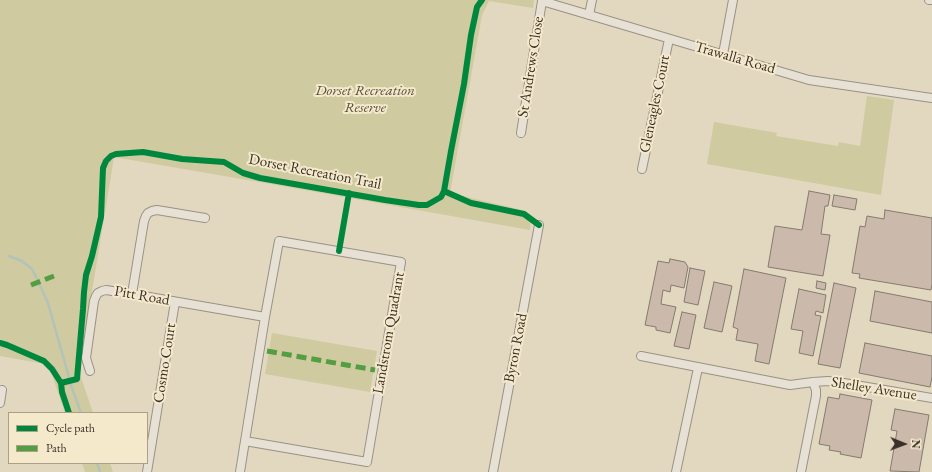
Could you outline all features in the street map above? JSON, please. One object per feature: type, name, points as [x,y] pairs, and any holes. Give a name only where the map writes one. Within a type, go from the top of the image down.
[{"type":"street","points":[[589,15],[592,0]]},
{"type":"street","points":[[723,54],[733,0]]},
{"type":"street","name":"Trawalla Road","points":[[542,1],[810,80],[932,98]]},
{"type":"street","name":"St Andrews Close","points":[[521,134],[542,1]]},
{"type":"street","name":"Gleneagles Court","points":[[642,170],[669,39]]},
{"type":"street","points":[[132,294],[144,221],[148,212],[157,210],[205,218]]},
{"type":"street","name":"Byron Road","points":[[493,472],[539,225]]},
{"type":"street","name":"Landstrom Quadrant","points":[[240,472],[245,441],[265,317],[279,241],[401,262],[367,462],[245,441]]},
{"type":"street","name":"Pitt Road","points":[[90,371],[86,358],[96,296],[98,293],[106,290],[265,317]]},
{"type":"street","name":"Cosmo Court","points":[[147,472],[175,302]]},
{"type":"street","name":"Shelley Avenue","points":[[641,356],[790,386],[813,382],[844,382],[932,398]]},
{"type":"street","points":[[676,472],[698,368]]},
{"type":"street","points":[[801,472],[816,396],[816,390],[813,382]]},
{"type":"street","points":[[0,403],[2,390]]},
{"type":"green space","name":"Dorset Recreation Reserve","points":[[0,0],[534,0],[533,8],[489,1],[482,15],[450,193],[526,211],[531,217],[530,230],[114,157],[79,371],[93,412],[65,412],[50,369],[45,364],[0,356]]},
{"type":"green space","points":[[867,96],[894,100],[881,195],[707,164],[714,122],[777,133],[776,136],[838,146],[839,142],[860,146]]},
{"type":"green space","points":[[272,333],[377,351],[370,392],[265,374]]},
{"type":"green space","points":[[82,464],[110,464],[113,472],[85,472]]},
{"type":"building","points":[[809,191],[830,195],[828,206],[825,206],[821,234],[830,235],[823,276],[768,267],[775,226],[802,230]]},
{"type":"building","points":[[834,195],[857,199],[855,210],[832,206]]},
{"type":"building","points":[[885,210],[932,218],[931,290],[859,278],[860,274],[852,273],[860,226],[865,227],[867,216],[884,219]]},
{"type":"building","points":[[670,259],[685,262],[688,267],[684,288],[671,285],[670,292],[663,290],[661,304],[676,307],[670,333],[656,330],[656,327],[645,325],[658,261],[669,263]]},
{"type":"building","points":[[690,268],[705,271],[698,305],[684,302]]},
{"type":"building","points":[[744,269],[786,278],[769,364],[755,361],[758,344],[736,340],[738,329],[733,327]]},
{"type":"building","points":[[817,281],[826,283],[825,290],[816,288]]},
{"type":"building","points":[[714,282],[732,286],[722,332],[704,328]]},
{"type":"building","points":[[834,283],[856,288],[840,368],[818,364]]},
{"type":"building","points":[[799,289],[826,295],[823,313],[816,311],[815,315],[821,316],[813,356],[799,353],[803,331],[791,329]]},
{"type":"building","points":[[875,291],[932,302],[932,333],[870,321]]},
{"type":"building","points":[[682,312],[696,315],[689,349],[674,346]]},
{"type":"building","points":[[865,343],[932,356],[932,377],[930,387],[859,373]]},
{"type":"building","points":[[840,394],[872,400],[861,458],[840,454],[841,452],[829,450],[830,446],[819,444],[828,397],[839,399]]},
{"type":"building","points":[[895,409],[929,415],[919,472],[890,471],[897,431],[891,430]]},
{"type":"waterway","points":[[9,256],[22,261],[32,269],[37,279],[48,303],[72,388],[81,412]]},
{"type":"waterway","points":[[97,464],[100,472]]},
{"type":"marked path","points":[[31,285],[54,276]]},
{"type":"marked path","points":[[267,351],[375,370]]},
{"type":"cycle path","name":"Dorset Recreation Trail","points":[[61,383],[77,379],[86,275],[101,217],[103,168],[106,161],[111,156],[116,154],[143,152],[182,159],[224,162],[243,173],[260,178],[385,200],[427,205],[441,197],[444,191],[464,84],[471,35],[477,7],[482,0]]},
{"type":"cycle path","points":[[444,191],[471,203],[524,214],[539,225]]},
{"type":"cycle path","name":"Dorset Recreation Trail","points":[[339,251],[349,193]]},
{"type":"cycle path","points":[[0,343],[44,361],[52,369],[61,383],[62,392],[69,412]]}]
